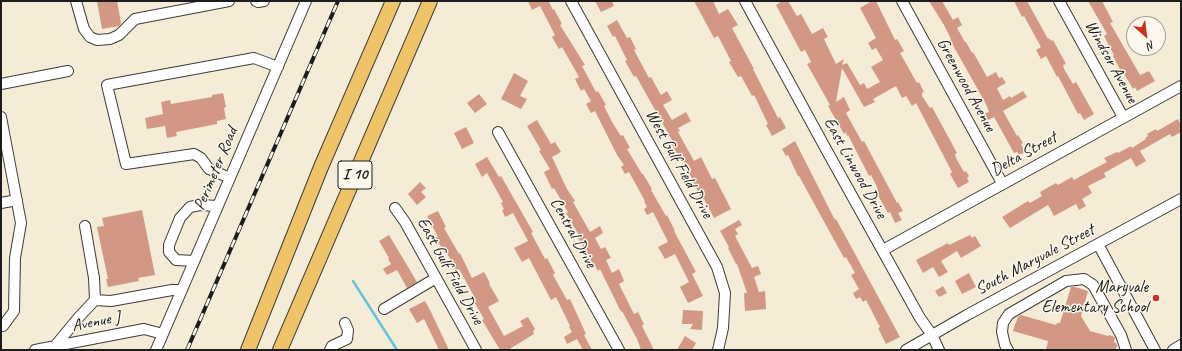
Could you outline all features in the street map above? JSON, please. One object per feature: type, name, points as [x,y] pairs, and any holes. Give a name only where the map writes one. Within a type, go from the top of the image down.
[{"type":"highway","name":"I 10","points":[[248,350],[321,167],[392,1]]},
{"type":"highway","name":"I 10","points":[[280,350],[430,1]]},
{"type":"street","points":[[76,1],[84,29],[90,37],[97,40],[110,39],[119,35],[135,19],[229,1]]},
{"type":"street","points":[[256,1],[264,1]]},
{"type":"street","name":"Perimeter Road","points":[[156,350],[306,1]]},
{"type":"street","name":"West Gulf Field Drive","points":[[571,1],[717,267],[726,293],[723,328],[718,350]]},
{"type":"street","name":"East Linwood Drive","points":[[745,1],[939,350]]},
{"type":"street","name":"Greenwood Avenue","points":[[902,1],[1002,184]]},
{"type":"street","name":"Windsor Avenue","points":[[1059,1],[1123,117]]},
{"type":"street","points":[[230,178],[209,169],[201,158],[194,154],[126,164],[107,85],[254,58],[278,67]]},
{"type":"street","points":[[1,84],[68,71]]},
{"type":"street","name":"Delta Street","points":[[883,250],[1181,86]]},
{"type":"street","points":[[1,117],[21,223],[15,258],[14,311],[3,326],[1,326]]},
{"type":"street","name":"Central Drive","points":[[498,132],[619,350]]},
{"type":"street","name":"South Maryvale Street","points":[[906,350],[967,315],[1181,199]]},
{"type":"street","points":[[1,203],[17,200]]},
{"type":"street","points":[[194,261],[176,260],[169,252],[169,244],[180,218],[190,207],[200,205],[218,206]]},
{"type":"street","name":"East Gulf Field Drive","points":[[395,208],[405,222],[476,350]]},
{"type":"street","points":[[55,348],[79,317],[95,300],[94,278],[85,226]]},
{"type":"street","points":[[1098,244],[1155,350]]},
{"type":"street","points":[[384,309],[436,278]]},
{"type":"street","points":[[1008,350],[1005,345],[1002,328],[1003,323],[1009,314],[1066,281],[1084,280],[1094,285],[1121,336],[1126,350]]},
{"type":"street","points":[[95,300],[111,301],[172,290],[182,290]]},
{"type":"street","points":[[330,350],[332,346],[347,339],[348,330],[345,323]]},
{"type":"street","name":"Avenue J","points":[[35,350],[55,348],[144,328],[163,334]]},
{"type":"street","points":[[1173,350],[1181,345]]},
{"type":"building","points":[[97,1],[117,1],[121,23],[119,26],[102,29]]},
{"type":"building","points":[[528,1],[550,1],[549,2],[553,10],[554,9],[562,24],[560,25],[585,65],[582,66],[596,92],[598,91],[606,105],[604,106],[612,122],[621,136],[623,135],[630,148],[627,149],[652,189],[651,190],[666,216],[667,215],[696,272],[692,274],[703,296],[688,303],[680,287],[689,282],[675,254],[665,259],[658,247],[668,242],[653,212],[647,215],[644,209],[647,207],[645,201],[629,172],[625,174],[621,167],[624,165],[617,155],[595,111],[591,113],[586,104],[591,101],[584,89],[581,91],[575,79],[579,77],[562,47],[559,49],[552,37],[555,35],[540,6],[532,10]]},
{"type":"building","points":[[595,1],[612,1],[614,6],[601,12]]},
{"type":"building","points":[[694,1],[713,1],[719,14],[728,9],[738,25],[732,28],[778,118],[780,117],[786,128],[772,136],[754,95],[752,96],[741,76],[738,77],[729,62],[731,61],[718,36],[714,38]]},
{"type":"building","points":[[782,1],[788,1],[797,16],[801,14],[812,34],[823,28],[828,37],[824,39],[836,64],[844,59],[842,65],[847,63],[860,85],[864,83],[867,89],[880,82],[871,67],[883,60],[876,48],[872,50],[868,43],[876,38],[860,8],[872,1],[876,1],[895,40],[897,39],[904,51],[900,53],[917,83],[919,82],[924,92],[922,93],[922,96],[930,108],[932,107],[957,153],[955,154],[956,158],[964,172],[966,171],[969,176],[967,178],[969,182],[958,188],[950,174],[952,172],[916,103],[912,106],[906,96],[902,98],[896,86],[873,99],[875,102],[864,107],[842,68],[836,102],[844,97],[850,110],[846,113],[862,142],[864,141],[897,203],[898,202],[903,211],[898,213],[902,220],[895,223],[890,212],[888,213],[875,191],[878,189],[871,175],[869,176],[848,135],[847,136],[846,132],[844,134],[828,106],[830,105],[807,64],[811,62],[805,50],[801,52],[776,5]]},
{"type":"building","points":[[929,1],[942,1],[953,20],[958,17],[962,25],[957,28],[987,77],[996,72],[999,78],[1002,77],[1006,83],[997,88],[1003,100],[1010,96],[1011,98],[1023,91],[1027,97],[1003,111],[1017,136],[1018,135],[1023,143],[1021,144],[1025,152],[1019,155],[1017,152],[1014,153],[994,117],[988,120],[984,114],[989,112],[986,104],[950,40],[951,39],[944,25]]},
{"type":"building","points":[[1014,1],[1027,1],[1048,39],[1049,38],[1051,41],[1053,40],[1066,64],[1063,65],[1064,69],[1073,84],[1076,82],[1094,114],[1084,120],[1080,113],[1078,114],[1046,56],[1041,59],[1036,50],[1041,47]]},
{"type":"building","points":[[1088,1],[1102,1],[1113,22],[1110,23],[1126,51],[1126,56],[1129,56],[1140,75],[1149,71],[1155,81],[1137,91],[1135,87],[1133,89],[1113,56],[1114,55],[1104,36],[1107,34]]},
{"type":"building","points":[[617,20],[627,38],[630,37],[636,49],[634,50],[649,78],[651,77],[661,95],[667,91],[672,100],[663,105],[672,120],[686,112],[691,121],[678,128],[680,131],[678,132],[694,161],[701,157],[712,179],[715,178],[731,209],[714,218],[704,199],[702,200],[682,158],[680,159],[663,124],[636,76],[634,77],[625,61],[627,60],[615,36],[613,37],[607,26]]},
{"type":"building","points":[[514,73],[528,81],[520,96],[527,99],[521,109],[501,99]]},
{"type":"building","points":[[223,93],[226,107],[224,108],[226,119],[217,121],[217,124],[176,132],[177,136],[167,138],[165,126],[147,129],[145,118],[163,114],[161,102],[170,100],[171,104],[212,97],[212,95]]},
{"type":"building","points":[[479,94],[487,104],[475,113],[467,103]]},
{"type":"building","points":[[1178,119],[1181,125],[1181,132],[1172,137],[1170,134],[1140,151],[1146,161],[1136,167],[1131,158],[1104,173],[1106,177],[1088,186],[1092,193],[1082,199],[1086,206],[1079,210],[1076,204],[1054,216],[1048,205],[1010,228],[1002,217],[1028,201],[1030,203],[1042,196],[1040,192],[1056,183],[1058,185],[1072,177],[1074,180],[1107,162],[1104,158],[1131,146],[1132,148],[1146,139],[1145,138],[1148,136],[1147,134],[1156,129],[1157,131]]},
{"type":"building","points":[[537,120],[551,144],[555,142],[561,152],[552,157],[567,189],[575,201],[573,202],[590,232],[600,226],[603,233],[595,238],[601,249],[605,247],[611,258],[606,260],[612,273],[619,269],[624,281],[619,284],[634,314],[638,312],[644,324],[642,326],[654,350],[641,350],[637,339],[622,311],[621,312],[600,269],[598,271],[594,264],[592,264],[578,238],[580,237],[566,213],[568,212],[554,188],[552,189],[544,172],[550,169],[539,151],[541,150],[527,126]]},
{"type":"building","points":[[466,127],[474,143],[462,149],[454,133]]},
{"type":"building","points":[[795,141],[835,220],[836,219],[900,337],[886,344],[878,328],[880,327],[866,300],[863,302],[860,297],[856,299],[853,293],[859,289],[851,275],[855,273],[846,257],[844,258],[798,176],[788,155],[786,156],[782,149]]},
{"type":"building","points":[[487,157],[499,177],[501,176],[533,232],[531,233],[545,259],[547,258],[555,273],[553,275],[567,300],[570,299],[586,334],[584,335],[592,350],[583,350],[577,339],[567,344],[564,337],[572,332],[556,297],[551,300],[529,258],[522,262],[514,248],[528,241],[513,213],[505,217],[502,210],[504,209],[501,203],[503,202],[487,173],[482,177],[475,164]]},
{"type":"building","points":[[420,182],[426,188],[421,192],[426,197],[417,205],[408,194]]},
{"type":"building","points":[[142,210],[155,275],[138,278],[139,281],[108,287],[106,279],[108,279],[97,227],[104,226],[102,218]]},
{"type":"building","points":[[438,211],[446,227],[444,228],[459,254],[460,253],[472,278],[484,272],[490,283],[489,284],[499,301],[488,307],[504,336],[523,326],[520,321],[528,317],[535,329],[533,331],[534,334],[508,350],[500,350],[482,320],[484,319],[473,300],[475,298],[459,269],[456,271],[447,253],[445,254],[436,238],[438,237],[427,216]]},
{"type":"building","points":[[739,220],[742,225],[735,229],[738,234],[735,236],[752,268],[758,266],[761,274],[754,277],[759,292],[765,291],[766,309],[745,311],[744,293],[747,293],[737,264],[720,231]]},
{"type":"building","points":[[389,235],[417,282],[407,288],[397,270],[387,275],[383,269],[391,264],[379,241]]},
{"type":"building","points":[[970,235],[972,238],[975,236],[981,246],[961,258],[957,251],[941,261],[948,272],[939,277],[933,267],[923,273],[916,260],[948,243],[949,245]]},
{"type":"building","points":[[969,273],[976,287],[962,294],[955,281]]},
{"type":"building","points":[[943,286],[947,293],[939,297],[935,291]]},
{"type":"building","points":[[1071,287],[1088,291],[1081,316],[1090,331],[1115,337],[1114,342],[1117,344],[1116,350],[1046,350],[1048,341],[1013,331],[1018,317],[1021,315],[1056,325],[1057,323],[1060,323]]},
{"type":"building","points":[[425,301],[449,350],[439,350],[424,319],[417,323],[409,309]]},
{"type":"building","points":[[683,310],[703,311],[702,330],[690,329],[693,324],[682,324]]},
{"type":"building","points":[[685,336],[696,343],[692,350],[677,350]]},
{"type":"waterway","points":[[353,281],[397,350]]},
{"type":"railway","points":[[187,350],[338,1]]},
{"type":"place","name":"Maryvale Elementary School","points":[[1156,298]]}]
